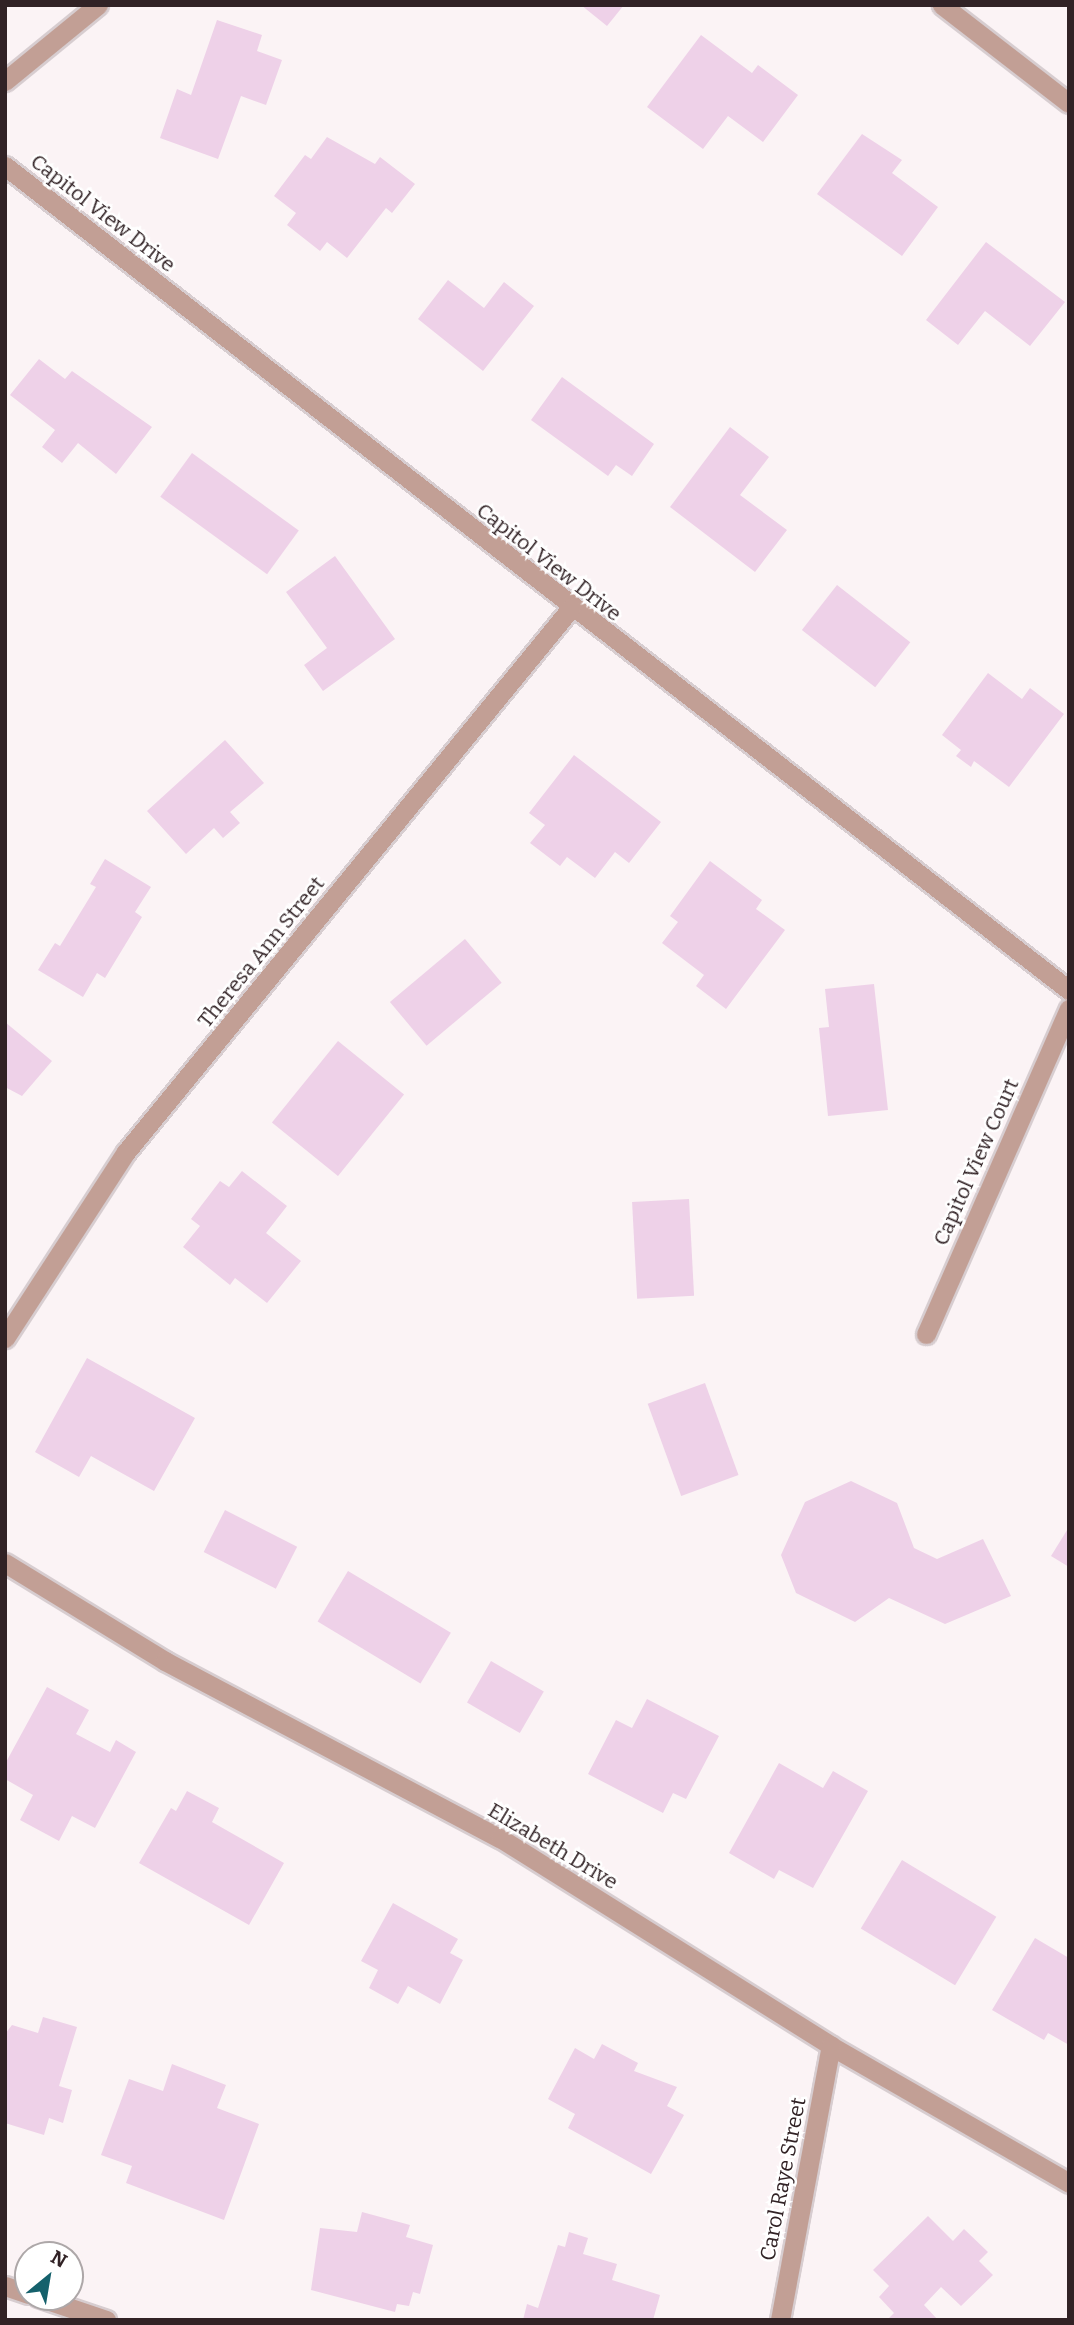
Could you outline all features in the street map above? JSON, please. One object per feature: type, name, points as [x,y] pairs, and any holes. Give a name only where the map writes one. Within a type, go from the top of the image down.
[{"type":"street","points":[[5,80],[98,5]]},
{"type":"street","points":[[942,5],[1069,103]]},
{"type":"street","name":"Capitol View Drive","points":[[5,166],[571,608],[1069,990]]},
{"type":"street","name":"Theresa Ann Street","points":[[5,1338],[126,1153],[571,608]]},
{"type":"street","name":"Capitol View Court","points":[[926,1334],[1069,1009]]},
{"type":"street","name":"Elizabeth Drive","points":[[5,1563],[165,1661],[500,1838],[831,2046],[1069,2183]]},
{"type":"street","name":"Carol Raye Street","points":[[780,2320],[831,2046]]},
{"type":"street","points":[[79,2311],[106,2320]]},
{"type":"building","points":[[581,5],[624,5],[607,26]]},
{"type":"building","points":[[217,20],[262,35],[257,51],[282,60],[266,105],[241,96],[218,159],[160,138],[177,89],[191,95]]},
{"type":"building","points":[[701,35],[752,73],[758,65],[798,95],[763,142],[728,116],[703,149],[647,107]]},
{"type":"building","points":[[862,134],[902,160],[892,173],[938,207],[902,256],[817,194]]},
{"type":"building","points":[[327,137],[375,164],[380,157],[415,184],[392,213],[386,208],[347,258],[327,242],[320,251],[287,225],[296,213],[274,196],[305,155],[311,159]]},
{"type":"building","points":[[986,242],[1065,302],[1030,346],[985,311],[958,345],[926,320]]},
{"type":"building","points":[[448,280],[484,308],[504,282],[534,306],[483,371],[418,319]]},
{"type":"building","points":[[39,359],[65,379],[72,371],[152,427],[116,474],[78,443],[62,463],[42,447],[55,430],[10,395]]},
{"type":"building","points":[[562,377],[654,444],[632,476],[616,465],[608,476],[531,420]]},
{"type":"building","points":[[730,427],[769,457],[740,495],[787,530],[755,572],[670,507]]},
{"type":"building","points":[[192,453],[299,531],[267,574],[160,497]]},
{"type":"building","points":[[335,556],[395,639],[323,691],[304,665],[327,648],[286,592]]},
{"type":"building","points":[[837,585],[910,642],[875,687],[802,630]]},
{"type":"building","points":[[988,673],[1022,699],[1030,688],[1064,714],[1009,787],[974,761],[971,767],[956,756],[961,750],[942,735]]},
{"type":"building","points":[[225,740],[264,783],[230,812],[240,823],[223,838],[214,828],[186,854],[147,811]]},
{"type":"building","points":[[574,755],[661,822],[629,863],[615,852],[595,878],[567,857],[560,866],[530,843],[545,825],[529,813]]},
{"type":"building","points":[[105,859],[151,887],[135,912],[142,917],[105,978],[97,973],[83,997],[38,970],[55,943],[60,946],[96,887],[90,884]]},
{"type":"building","points":[[710,861],[762,900],[756,909],[785,930],[726,1009],[696,986],[704,975],[662,943],[678,922],[670,916]]},
{"type":"building","points":[[465,939],[502,983],[427,1046],[390,1002]]},
{"type":"building","points":[[874,984],[888,1110],[828,1116],[819,1028],[829,1027],[825,989]]},
{"type":"building","points":[[5,1022],[52,1061],[22,1096],[5,1087]]},
{"type":"building","points":[[338,1041],[404,1094],[338,1176],[272,1123]]},
{"type":"building","points":[[242,1171],[287,1206],[266,1233],[301,1261],[267,1303],[235,1278],[230,1285],[183,1247],[200,1226],[191,1219],[220,1181],[229,1187]]},
{"type":"building","points":[[689,1199],[694,1296],[637,1299],[632,1202]]},
{"type":"building","points":[[87,1358],[195,1418],[154,1491],[91,1456],[79,1477],[35,1452]]},
{"type":"building","points":[[705,1383],[739,1475],[681,1496],[648,1404]]},
{"type":"building","points":[[851,1481],[897,1503],[914,1548],[937,1559],[983,1539],[1011,1596],[945,1624],[889,1598],[855,1622],[796,1593],[781,1555],[805,1502]]},
{"type":"building","points":[[225,1510],[297,1547],[276,1589],[204,1552]]},
{"type":"building","points":[[1069,1527],[1069,1567],[1051,1556]]},
{"type":"building","points":[[348,1571],[451,1633],[420,1683],[318,1622]]},
{"type":"building","points":[[491,1661],[544,1692],[520,1733],[467,1703]]},
{"type":"building","points":[[47,1687],[89,1710],[76,1734],[110,1752],[116,1740],[136,1752],[95,1828],[72,1816],[59,1841],[20,1820],[33,1795],[5,1779],[5,1764]]},
{"type":"building","points":[[647,1699],[719,1736],[686,1799],[673,1793],[663,1813],[588,1774],[616,1720],[632,1728]]},
{"type":"building","points":[[779,1763],[823,1788],[833,1771],[868,1791],[813,1888],[779,1870],[774,1879],[729,1853]]},
{"type":"building","points":[[187,1791],[219,1808],[212,1822],[284,1863],[249,1925],[139,1863],[171,1808],[176,1811]]},
{"type":"building","points":[[902,1860],[996,1917],[955,1985],[861,1929]]},
{"type":"building","points":[[393,1903],[458,1939],[450,1953],[463,1960],[440,2004],[408,1986],[398,2004],[369,1988],[378,1970],[361,1961]]},
{"type":"building","points":[[1035,1938],[1069,1958],[1069,2045],[1048,2033],[1044,2040],[992,2010]]},
{"type":"building","points":[[43,2017],[77,2027],[59,2086],[72,2090],[63,2123],[49,2118],[44,2135],[5,2123],[5,2034],[12,2025],[38,2033]]},
{"type":"building","points":[[602,2044],[638,2063],[634,2071],[677,2087],[667,2106],[684,2115],[651,2174],[568,2128],[575,2114],[548,2099],[575,2048],[594,2059]]},
{"type":"building","points":[[172,2064],[226,2085],[217,2108],[259,2124],[224,2220],[126,2183],[132,2166],[101,2155],[129,2079],[163,2091]]},
{"type":"building","points":[[362,2212],[410,2225],[406,2237],[433,2245],[420,2294],[413,2292],[409,2306],[397,2304],[395,2312],[311,2290],[320,2228],[357,2232]]},
{"type":"building","points":[[928,2216],[953,2241],[964,2229],[988,2252],[979,2261],[993,2275],[961,2306],[941,2287],[924,2305],[938,2320],[887,2320],[894,2313],[879,2297],[889,2286],[873,2270]]},
{"type":"building","points":[[569,2232],[588,2238],[583,2254],[617,2264],[612,2280],[660,2295],[653,2320],[523,2320],[527,2304],[538,2308],[558,2245],[565,2247]]}]
